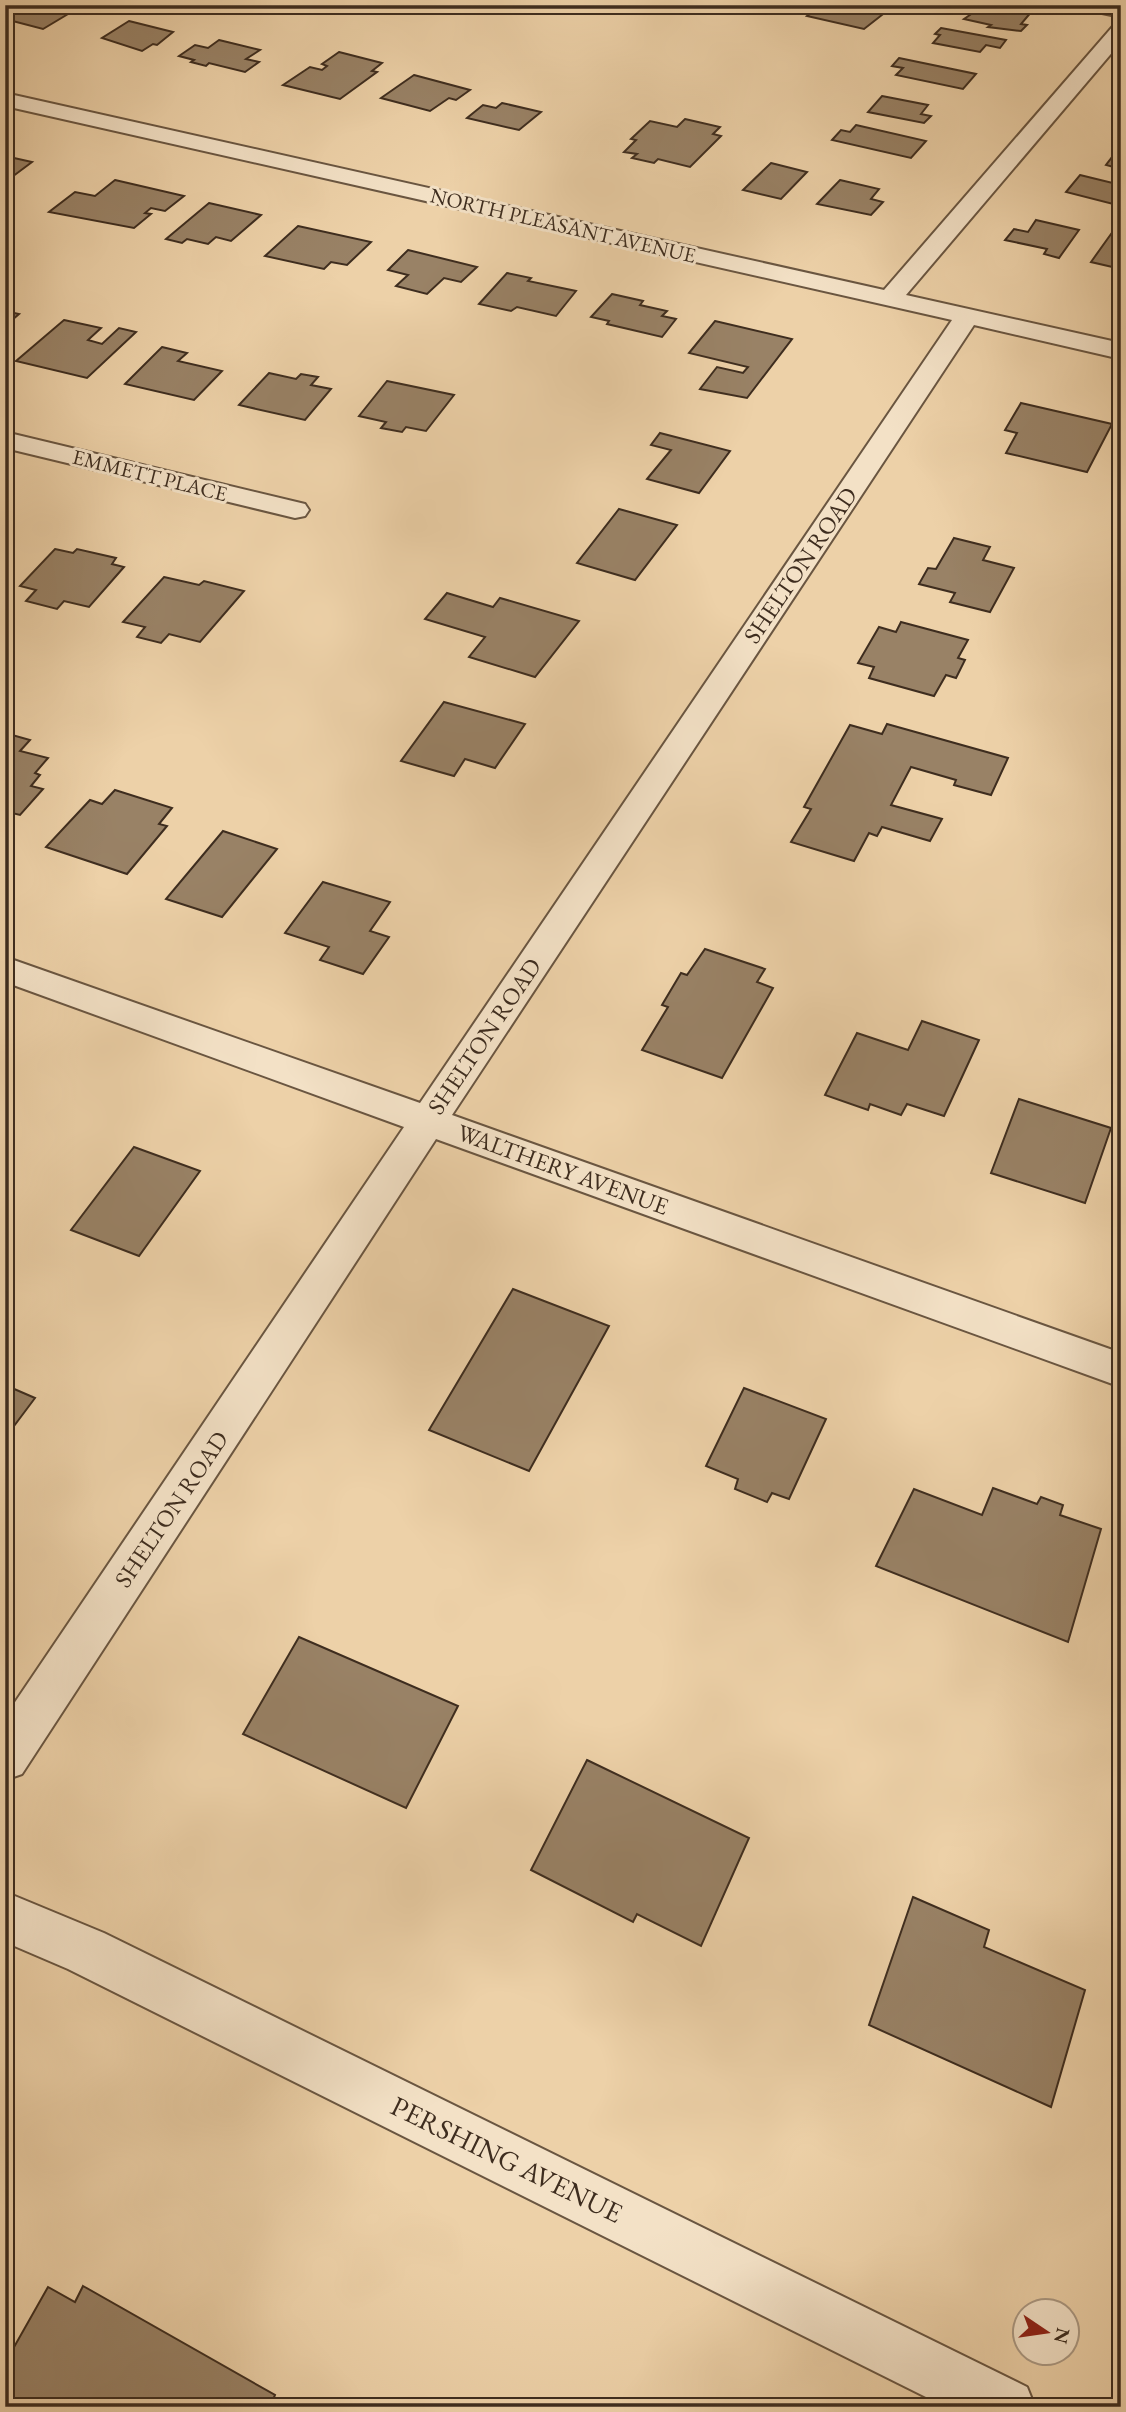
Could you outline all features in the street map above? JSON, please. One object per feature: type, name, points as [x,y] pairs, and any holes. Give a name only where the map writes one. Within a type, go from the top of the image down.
[{"type":"street","points":[[1090,5],[1121,11]]},
{"type":"street","points":[[890,299],[1121,29]]},
{"type":"street","name":"NORTH PLEASANT AVENUE","points":[[5,99],[1121,351]]},
{"type":"street","name":"SHELTON ROAD","points":[[5,1758],[967,317]]},
{"type":"street","name":"EMMETT PLACE","points":[[5,440],[296,510]]},
{"type":"street","name":"WALTHERY AVENUE","points":[[5,969],[1121,1370]]},
{"type":"street","name":"PERSHING AVENUE","points":[[5,1917],[86,1951],[1007,2407]]},
{"type":"building","points":[[9,5],[26,8],[30,5],[83,5],[43,29],[5,19],[13,13],[5,11]]},
{"type":"building","points":[[737,5],[788,5],[778,14]]},
{"type":"building","points":[[821,5],[863,5],[887,11],[864,29],[807,16]]},
{"type":"building","points":[[983,6],[1006,11],[1010,6],[1032,11],[1021,24],[1027,25],[1021,31],[988,27],[991,25],[964,19]]},
{"type":"building","points":[[129,21],[173,32],[157,45],[153,44],[142,51],[102,38]]},
{"type":"building","points":[[941,28],[1006,40],[1000,48],[986,45],[980,52],[933,43],[940,35],[935,34]]},
{"type":"building","points":[[219,40],[260,50],[246,59],[259,62],[245,72],[209,63],[206,66],[179,56],[195,45],[208,48]]},
{"type":"building","points":[[339,52],[382,63],[372,71],[377,72],[340,99],[283,85],[310,67],[322,70],[327,66],[322,64]]},
{"type":"building","points":[[899,58],[976,74],[963,89],[896,75],[903,68],[892,66]]},
{"type":"building","points":[[414,75],[470,90],[456,100],[449,98],[430,111],[381,98]]},
{"type":"building","points":[[882,96],[928,105],[921,114],[931,116],[924,123],[868,112]]},
{"type":"building","points":[[502,103],[541,112],[519,130],[467,118],[483,105],[496,108]]},
{"type":"building","points":[[685,119],[720,127],[713,134],[721,136],[690,167],[658,159],[654,163],[632,158],[637,154],[624,152],[636,140],[631,139],[650,121],[677,127]]},
{"type":"building","points":[[856,125],[926,141],[911,158],[832,140],[841,130],[850,132]]},
{"type":"building","points":[[1119,148],[1121,169],[1106,165]]},
{"type":"building","points":[[5,156],[32,162],[12,177],[5,175]]},
{"type":"building","points":[[771,163],[807,172],[781,199],[743,190]]},
{"type":"building","points":[[1080,175],[1121,185],[1121,206],[1066,192]]},
{"type":"building","points":[[115,180],[184,196],[165,211],[151,208],[145,213],[151,214],[134,228],[49,212],[75,192],[95,196]]},
{"type":"building","points":[[840,180],[879,189],[871,199],[883,202],[871,215],[817,204]]},
{"type":"building","points":[[209,203],[261,215],[231,241],[216,237],[208,244],[187,239],[182,243],[166,239]]},
{"type":"building","points":[[1036,220],[1079,230],[1059,258],[1044,254],[1047,249],[1005,240],[1014,229],[1028,232]]},
{"type":"building","points":[[298,226],[371,242],[347,265],[331,262],[324,269],[265,256]]},
{"type":"building","points":[[1116,227],[1121,228],[1121,269],[1091,262]]},
{"type":"building","points":[[408,250],[477,267],[461,282],[444,278],[427,294],[396,286],[408,275],[388,270]]},
{"type":"building","points":[[507,273],[531,278],[528,281],[576,291],[556,316],[517,307],[511,311],[479,304]]},
{"type":"building","points":[[612,294],[643,301],[640,305],[667,311],[662,316],[676,319],[662,337],[607,324],[609,321],[591,317]]},
{"type":"building","points":[[5,311],[19,314],[5,326]]},
{"type":"building","points":[[64,320],[101,328],[88,340],[102,344],[119,328],[136,332],[87,378],[16,361]]},
{"type":"building","points":[[715,321],[792,339],[747,398],[700,389],[717,367],[743,373],[748,367],[689,353]]},
{"type":"building","points":[[162,347],[187,353],[178,361],[222,371],[194,400],[125,384]]},
{"type":"building","points":[[269,373],[296,379],[301,374],[318,377],[311,385],[331,389],[305,420],[239,405]]},
{"type":"building","points":[[387,381],[454,395],[426,431],[406,427],[402,432],[381,428],[386,422],[359,416]]},
{"type":"building","points":[[1021,403],[1112,424],[1087,472],[1006,453],[1017,433],[1005,430]]},
{"type":"building","points":[[660,433],[730,451],[699,493],[647,479],[671,450],[651,445]]},
{"type":"building","points":[[619,509],[677,525],[635,580],[577,563]]},
{"type":"building","points":[[954,538],[990,547],[983,560],[1014,568],[990,612],[950,602],[955,593],[919,584],[928,568],[936,569]]},
{"type":"building","points":[[55,549],[73,553],[77,549],[116,558],[112,564],[124,567],[89,607],[64,601],[57,609],[26,601],[36,590],[20,586]]},
{"type":"building","points":[[164,577],[199,585],[204,581],[244,591],[200,642],[169,634],[161,643],[137,637],[145,627],[123,622]]},
{"type":"building","points":[[447,593],[493,607],[500,598],[579,621],[535,677],[469,657],[485,637],[425,619]]},
{"type":"building","points":[[901,622],[968,640],[958,658],[965,660],[956,678],[946,675],[934,696],[869,678],[874,667],[858,663],[879,627],[896,632]]},
{"type":"building","points":[[444,702],[525,724],[495,768],[465,759],[454,776],[401,761]]},
{"type":"building","points":[[887,724],[1008,758],[991,795],[954,785],[956,780],[911,767],[891,805],[942,819],[930,841],[882,827],[877,836],[869,833],[854,861],[791,842],[811,809],[804,807],[850,725],[882,734]]},
{"type":"building","points":[[5,733],[30,740],[20,751],[48,758],[35,773],[40,775],[31,786],[43,789],[20,815],[8,812],[5,815]]},
{"type":"building","points":[[115,790],[172,808],[159,824],[167,826],[127,874],[46,847],[90,800],[102,804]]},
{"type":"building","points":[[223,831],[277,849],[222,917],[166,899]]},
{"type":"building","points":[[323,882],[390,902],[370,931],[389,937],[363,974],[320,960],[329,947],[285,933]]},
{"type":"building","points":[[705,949],[765,969],[757,982],[773,988],[722,1078],[642,1050],[668,1007],[662,1005],[681,973],[687,975]]},
{"type":"building","points":[[922,1021],[979,1040],[944,1116],[907,1104],[901,1115],[870,1104],[868,1110],[825,1095],[857,1033],[908,1050]]},
{"type":"building","points":[[1019,1099],[1111,1128],[1085,1203],[991,1173]]},
{"type":"building","points":[[134,1147],[200,1171],[139,1256],[71,1230]]},
{"type":"building","points":[[513,1289],[609,1326],[529,1471],[429,1430]]},
{"type":"building","points":[[5,1385],[35,1398],[5,1438]]},
{"type":"building","points":[[744,1388],[826,1419],[789,1499],[772,1493],[767,1502],[735,1489],[738,1479],[706,1466]]},
{"type":"building","points":[[993,1488],[1037,1504],[1041,1497],[1063,1505],[1060,1515],[1101,1529],[1068,1642],[876,1566],[914,1489],[982,1515]]},
{"type":"building","points":[[299,1637],[458,1706],[406,1808],[243,1734]]},
{"type":"building","points":[[587,1760],[749,1838],[701,1946],[637,1914],[633,1922],[531,1870]]},
{"type":"building","points":[[913,1897],[989,1930],[984,1947],[1085,1990],[1051,2107],[869,2025]]},
{"type":"building","points":[[83,2286],[275,2395],[270,2407],[5,2407],[5,2363],[48,2287],[75,2302]]}]
